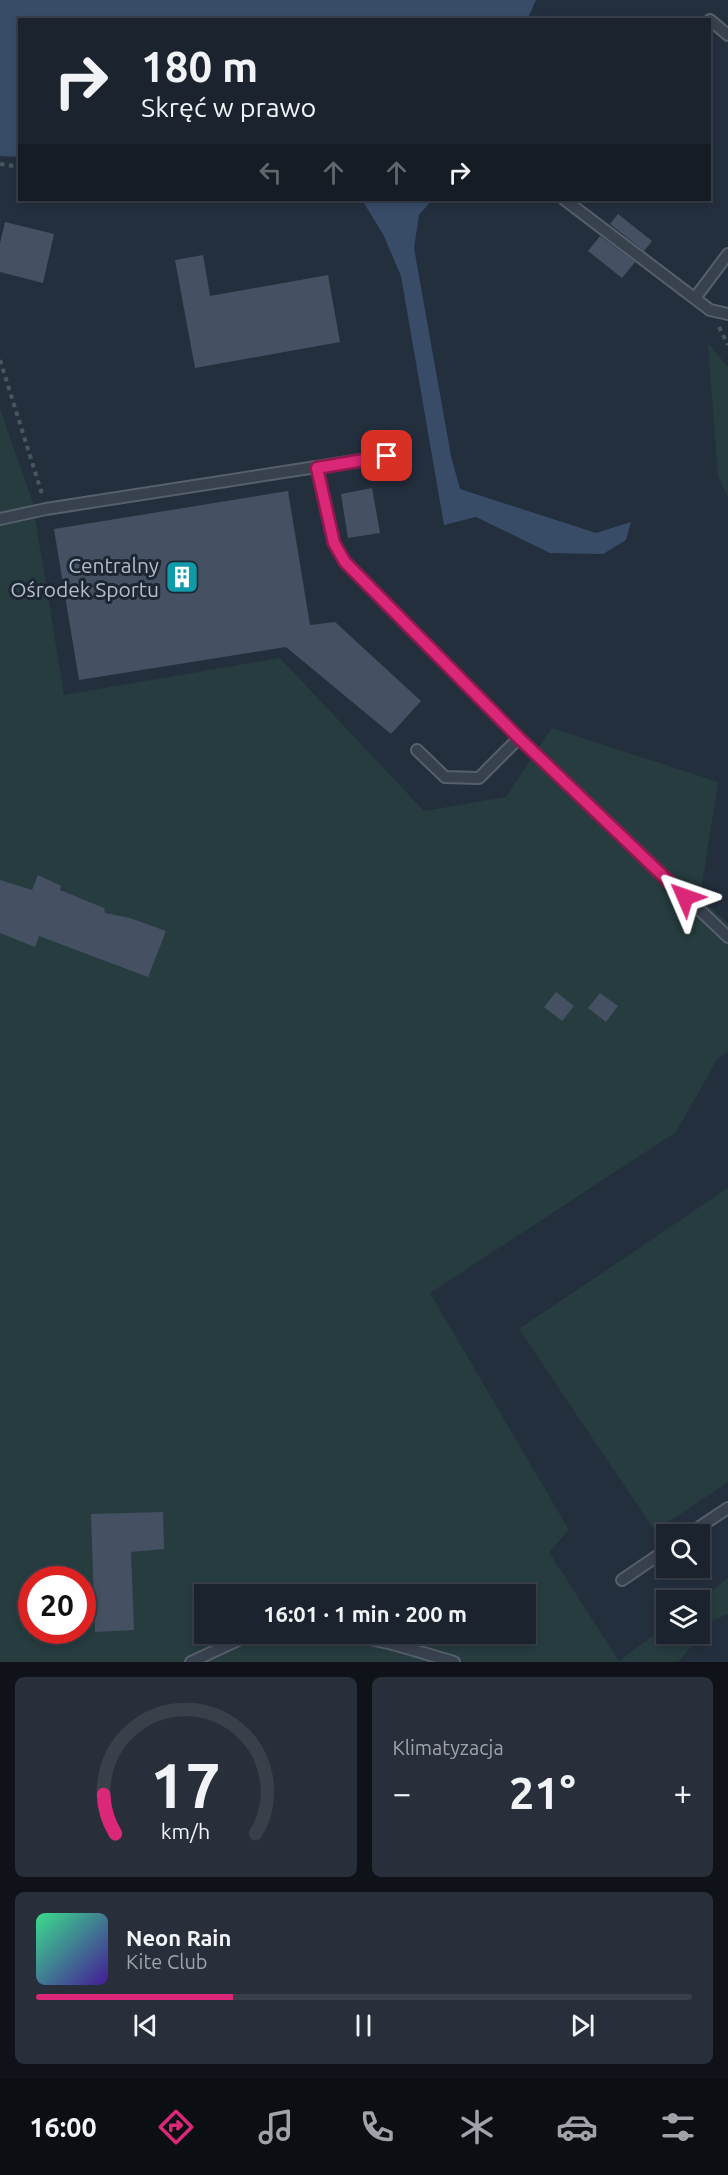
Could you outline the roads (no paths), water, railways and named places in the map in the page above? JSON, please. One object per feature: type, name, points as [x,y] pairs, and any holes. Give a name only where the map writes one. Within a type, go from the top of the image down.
[{"type":"lane","points":[[711,22],[728,35]]},
{"type":"lane","points":[[566,201],[710,310],[728,314]]},
{"type":"lane","points":[[695,298],[728,254]]},
{"type":"lane","points":[[0,519],[46,509],[387,456]]},
{"type":"lane","points":[[317,468],[334,543],[345,562],[519,738],[728,937]]},
{"type":"lane","points":[[417,750],[445,777],[479,778],[519,738]]},
{"type":"lane","points":[[704,1524],[728,1508]]},
{"type":"lane","points":[[622,1580],[656,1557]]},
{"type":"lane","points":[[191,1662],[228,1644]]},
{"type":"lane","points":[[389,1644],[454,1662]]},
{"type":"water","points":[[0,0],[536,0],[528,18],[18,18],[18,157],[0,156]]},
{"type":"water","points":[[363,201],[431,201],[419,215],[414,248],[451,456],[460,489],[596,533],[631,522],[626,540],[603,554],[550,553],[476,517],[444,525],[401,276],[383,234]]},
{"type":"place","name":"Centralny Ośrodek Sportu","points":[[182,577]]}]
